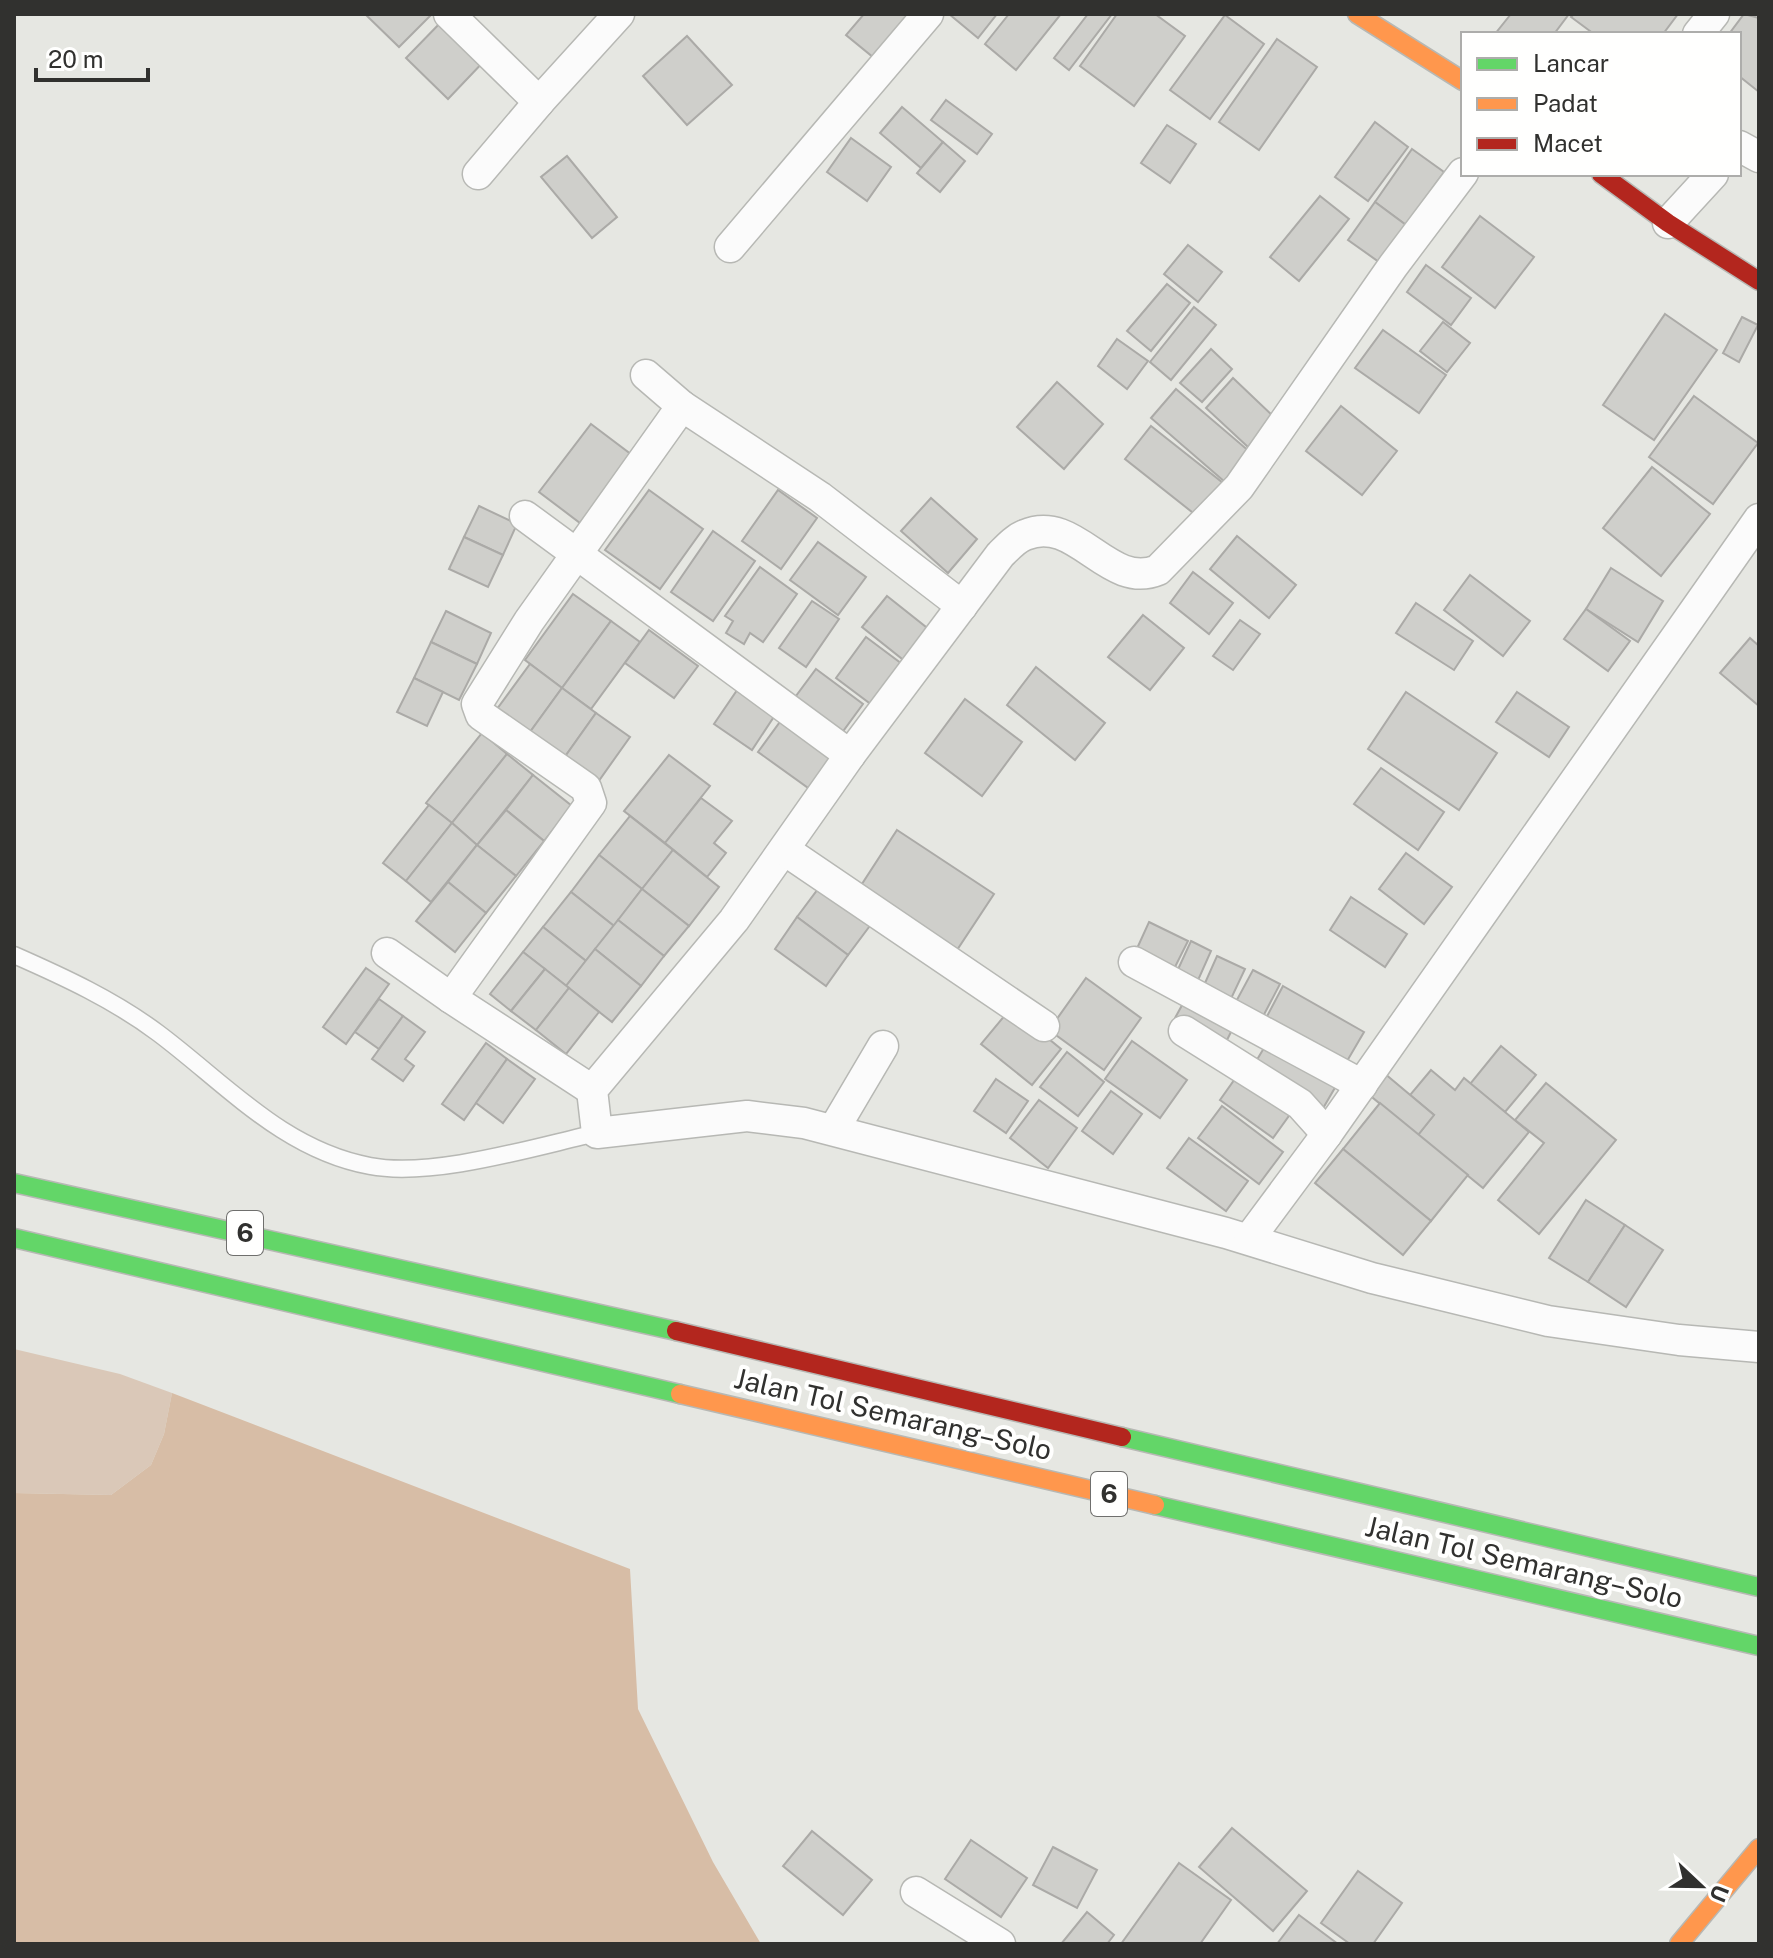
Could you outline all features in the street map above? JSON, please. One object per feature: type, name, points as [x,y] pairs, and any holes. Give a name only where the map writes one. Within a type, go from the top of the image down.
[{"type":"main road","points":[[1357,14],[1403,26],[1461,79]]},
{"type":"main road","points":[[1604,176],[1668,223],[1759,281]]},
{"type":"main road","name":"Jalan Tol Semarang–Solo","points":[[14,1183],[475,1284],[1759,1587]]},
{"type":"main road","name":"Jalan Tol Semarang–Solo","points":[[14,1238],[1759,1646]]},
{"type":"main road","points":[[1679,1944],[1759,1848]]},
{"type":"street","points":[[449,14],[539,102]]},
{"type":"street","points":[[478,174],[619,14]]},
{"type":"street","points":[[730,247],[928,14]]},
{"type":"street","points":[[1700,32],[1714,14]]},
{"type":"street","points":[[1741,147],[1759,157]]},
{"type":"street","points":[[1461,176],[1393,266],[1239,487],[1158,570],[1141,575],[1123,572],[1068,537],[1040,531],[1023,535],[1000,555],[850,755],[786,851],[734,920],[592,1090],[597,1133],[747,1116],[834,1129],[1249,1239],[1372,1278],[1548,1321],[1679,1340],[1759,1347]]},
{"type":"street","points":[[1668,223],[1711,176]]},
{"type":"street","points":[[646,375],[682,406],[820,497],[962,606]]},
{"type":"street","points":[[451,998],[591,803],[586,788],[477,709],[487,684],[682,406]]},
{"type":"street","points":[[525,516],[759,685],[850,755]]},
{"type":"street","points":[[1249,1239],[1362,1085],[1759,519]]},
{"type":"street","points":[[786,851],[1044,1026]]},
{"type":"street","points":[[387,953],[592,1090]]},
{"type":"street","points":[[1134,962],[1362,1085]]},
{"type":"street","points":[[1184,1031],[1300,1104],[1327,1134]]},
{"type":"street","points":[[834,1129],[883,1046]]},
{"type":"street","points":[[916,1892],[1000,1944]]},
{"type":"lane","points":[[14,955],[89,989],[157,1032],[264,1120],[322,1152],[371,1167],[410,1168],[490,1156],[597,1133]]},
{"type":"shaded area","points":[[14,1349],[120,1374],[172,1393],[164,1434],[151,1465],[111,1495],[14,1493]]},
{"type":"shaded area","points":[[172,1393],[630,1569],[638,1709],[713,1862],[761,1944],[14,1944],[14,1493],[111,1495],[151,1465],[164,1434]]},
{"type":"building","points":[[365,14],[432,14],[399,47]]},
{"type":"building","points":[[864,14],[919,14],[879,62],[846,35]]},
{"type":"building","points":[[949,14],[997,14],[978,38]]},
{"type":"building","points":[[1009,14],[1061,14],[1016,70],[985,44]]},
{"type":"building","points":[[1088,14],[1112,14],[1069,70],[1054,58]]},
{"type":"building","points":[[1117,14],[1155,14],[1185,36],[1134,106],[1080,66]]},
{"type":"building","points":[[1511,14],[1569,14],[1556,32],[1497,32]]},
{"type":"building","points":[[1574,14],[1678,14],[1664,32],[1591,32],[1571,17]]},
{"type":"building","points":[[1744,14],[1759,18],[1759,92],[1741,78],[1741,32],[1730,32]]},
{"type":"building","points":[[1225,15],[1264,44],[1210,119],[1170,90]]},
{"type":"building","points":[[446,17],[488,57],[448,99],[406,58]]},
{"type":"building","points":[[687,36],[732,85],[687,125],[643,76]]},
{"type":"building","points":[[1277,39],[1317,67],[1259,150],[1219,122]]},
{"type":"building","points":[[946,100],[992,134],[977,154],[931,120]]},
{"type":"building","points":[[902,107],[943,142],[921,168],[880,133]]},
{"type":"building","points":[[1375,122],[1408,147],[1368,201],[1335,177]]},
{"type":"building","points":[[1167,125],[1196,144],[1170,183],[1141,163]]},
{"type":"building","points":[[851,138],[891,167],[867,201],[827,172]]},
{"type":"building","points":[[943,142],[965,161],[940,192],[917,173]]},
{"type":"building","points":[[1412,149],[1444,172],[1406,225],[1375,202]]},
{"type":"building","points":[[567,156],[617,217],[592,238],[541,177]]},
{"type":"building","points":[[1320,196],[1349,219],[1299,281],[1270,257]]},
{"type":"building","points":[[1375,202],[1406,225],[1379,262],[1348,240]]},
{"type":"building","points":[[1480,216],[1534,257],[1495,308],[1442,267]]},
{"type":"building","points":[[1188,245],[1222,272],[1198,302],[1164,274]]},
{"type":"building","points":[[1426,265],[1471,298],[1451,325],[1407,292]]},
{"type":"building","points":[[1167,284],[1190,303],[1151,351],[1127,331]]},
{"type":"building","points":[[1194,307],[1216,325],[1171,380],[1150,362]]},
{"type":"building","points":[[1665,314],[1717,350],[1654,440],[1603,405]]},
{"type":"building","points":[[1742,317],[1758,325],[1739,362],[1723,353]]},
{"type":"building","points":[[1443,322],[1470,343],[1447,372],[1420,351]]},
{"type":"building","points":[[1383,330],[1446,375],[1419,413],[1355,368]]},
{"type":"building","points":[[1117,339],[1148,361],[1127,389],[1098,366]]},
{"type":"building","points":[[1211,349],[1232,369],[1202,402],[1180,383]]},
{"type":"building","points":[[1233,378],[1275,418],[1248,447],[1206,408]]},
{"type":"building","points":[[1057,382],[1103,424],[1064,469],[1017,427]]},
{"type":"building","points":[[1176,389],[1250,452],[1225,482],[1151,418]]},
{"type":"building","points":[[1694,396],[1758,443],[1713,504],[1649,457]]},
{"type":"building","points":[[1341,406],[1397,451],[1362,495],[1306,451]]},
{"type":"building","points":[[591,424],[632,455],[580,523],[539,492]]},
{"type":"building","points":[[1151,426],[1223,483],[1197,516],[1125,459]]},
{"type":"building","points":[[1652,467],[1710,514],[1661,576],[1603,528]]},
{"type":"building","points":[[649,490],[703,529],[660,589],[605,550]]},
{"type":"building","points":[[778,490],[817,518],[781,569],[742,541]]},
{"type":"building","points":[[931,498],[977,539],[948,573],[901,531]]},
{"type":"building","points":[[479,506],[517,524],[503,555],[464,537]]},
{"type":"building","points":[[713,531],[755,561],[713,621],[671,592]]},
{"type":"building","points":[[1237,536],[1296,585],[1269,618],[1210,569]]},
{"type":"building","points":[[464,537],[503,555],[488,587],[449,569]]},
{"type":"building","points":[[818,542],[866,577],[838,615],[790,580]]},
{"type":"building","points":[[760,567],[797,594],[763,642],[750,633],[744,644],[726,633],[733,621],[725,616]]},
{"type":"building","points":[[1611,568],[1663,601],[1638,642],[1586,609]]},
{"type":"building","points":[[1193,572],[1233,603],[1209,634],[1170,603]]},
{"type":"building","points":[[1470,575],[1530,621],[1503,656],[1444,610]]},
{"type":"building","points":[[573,594],[611,621],[562,688],[525,660]]},
{"type":"building","points":[[887,596],[931,631],[906,662],[862,627]]},
{"type":"building","points":[[812,601],[839,619],[806,667],[779,648]]},
{"type":"building","points":[[1416,603],[1473,641],[1454,670],[1396,633]]},
{"type":"building","points":[[1586,609],[1630,641],[1608,671],[1564,639]]},
{"type":"building","points":[[446,611],[491,633],[477,664],[431,642]]},
{"type":"building","points":[[1143,615],[1184,648],[1150,690],[1108,657]]},
{"type":"building","points":[[1240,620],[1260,634],[1233,670],[1213,656]]},
{"type":"building","points":[[611,621],[640,642],[591,709],[562,688]]},
{"type":"building","points":[[649,630],[698,666],[674,698],[625,663]]},
{"type":"building","points":[[866,637],[902,664],[872,705],[836,678]]},
{"type":"building","points":[[1750,638],[1759,646],[1759,706],[1720,673]]},
{"type":"building","points":[[431,642],[477,664],[459,700],[414,678]]},
{"type":"building","points":[[530,664],[562,688],[530,732],[497,709]]},
{"type":"building","points":[[1036,667],[1105,723],[1075,760],[1007,705]]},
{"type":"building","points":[[816,669],[863,704],[841,734],[793,700]]},
{"type":"building","points":[[414,678],[443,692],[427,726],[397,712]]},
{"type":"building","points":[[744,680],[781,706],[752,750],[714,724]]},
{"type":"building","points":[[562,688],[596,713],[564,758],[530,732]]},
{"type":"building","points":[[1406,692],[1497,753],[1459,810],[1368,749]]},
{"type":"building","points":[[1517,692],[1569,727],[1549,757],[1496,722]]},
{"type":"building","points":[[965,699],[1022,742],[982,796],[925,753]]},
{"type":"building","points":[[596,713],[630,737],[598,782],[564,758]]},
{"type":"building","points":[[785,715],[845,759],[818,795],[758,752]]},
{"type":"building","points":[[482,733],[507,754],[452,823],[426,803]]},
{"type":"building","points":[[507,754],[533,775],[477,845],[452,823]]},
{"type":"building","points":[[669,755],[710,786],[665,843],[624,811]]},
{"type":"building","points":[[1381,768],[1444,812],[1418,850],[1354,804]]},
{"type":"building","points":[[533,775],[572,806],[544,841],[506,810]]},
{"type":"building","points":[[701,798],[732,821],[714,843],[726,853],[707,877],[665,843]]},
{"type":"building","points":[[429,805],[452,823],[406,881],[383,863]]},
{"type":"building","points":[[506,810],[544,841],[516,876],[477,845]]},
{"type":"building","points":[[630,816],[673,850],[642,889],[599,855]]},
{"type":"building","points":[[452,823],[477,845],[431,902],[406,881]]},
{"type":"building","points":[[897,830],[994,894],[957,950],[860,887]]},
{"type":"building","points":[[477,845],[516,876],[486,913],[448,882]]},
{"type":"building","points":[[673,850],[719,887],[689,926],[642,889]]},
{"type":"building","points":[[1406,853],[1452,887],[1424,924],[1379,889]]},
{"type":"building","points":[[599,855],[642,889],[614,926],[571,892]]},
{"type":"building","points":[[448,882],[486,913],[455,952],[416,921]]},
{"type":"building","points":[[821,885],[872,923],[848,955],[797,917]]},
{"type":"building","points":[[642,889],[689,926],[664,956],[618,920]]},
{"type":"building","points":[[571,892],[614,926],[586,961],[543,927]]},
{"type":"building","points":[[1351,897],[1407,934],[1385,967],[1330,930]]},
{"type":"building","points":[[797,917],[848,955],[826,986],[775,949]]},
{"type":"building","points":[[618,920],[664,956],[641,986],[595,949]]},
{"type":"building","points":[[1149,922],[1188,941],[1172,973],[1134,955]]},
{"type":"building","points":[[543,927],[586,961],[566,986],[523,952]]},
{"type":"building","points":[[1191,941],[1211,951],[1195,987],[1174,978]]},
{"type":"building","points":[[595,949],[641,986],[612,1022],[566,986]]},
{"type":"building","points":[[523,952],[545,969],[511,1011],[490,994]]},
{"type":"building","points":[[1217,956],[1245,969],[1228,1005],[1201,992]]},
{"type":"building","points":[[366,968],[389,984],[346,1044],[323,1027]]},
{"type":"building","points":[[545,969],[569,988],[536,1030],[511,1011]]},
{"type":"building","points":[[1253,970],[1280,984],[1259,1024],[1232,1009]]},
{"type":"building","points":[[1086,978],[1141,1018],[1104,1070],[1049,1030]]},
{"type":"building","points":[[1283,986],[1364,1032],[1343,1068],[1264,1022]]},
{"type":"building","points":[[569,988],[599,1012],[566,1054],[536,1030]]},
{"type":"building","points":[[1186,998],[1234,1026],[1224,1046],[1175,1018]]},
{"type":"building","points":[[379,999],[403,1016],[379,1049],[355,1032]]},
{"type":"building","points":[[1011,1008],[1061,1049],[1032,1085],[981,1044]]},
{"type":"building","points":[[403,1016],[425,1032],[405,1059],[414,1066],[403,1081],[372,1059]]},
{"type":"building","points":[[1270,1038],[1340,1079],[1322,1110],[1252,1068]]},
{"type":"building","points":[[1132,1041],[1187,1080],[1160,1118],[1105,1079]]},
{"type":"building","points":[[486,1043],[507,1059],[464,1120],[442,1104]]},
{"type":"building","points":[[1501,1046],[1536,1075],[1505,1112],[1470,1084]]},
{"type":"building","points":[[1067,1052],[1104,1082],[1078,1116],[1040,1087]]},
{"type":"building","points":[[507,1059],[535,1079],[503,1123],[476,1103]]},
{"type":"building","points":[[1242,1069],[1296,1106],[1273,1138],[1220,1100]]},
{"type":"building","points":[[1431,1070],[1455,1090],[1464,1078],[1529,1132],[1483,1188],[1418,1135],[1434,1115],[1410,1095]]},
{"type":"building","points":[[1384,1073],[1434,1115],[1418,1135],[1367,1093]]},
{"type":"building","points":[[996,1079],[1028,1101],[1006,1133],[974,1111]]},
{"type":"building","points":[[1546,1083],[1616,1140],[1539,1234],[1498,1200],[1544,1143],[1515,1120]]},
{"type":"building","points":[[1111,1091],[1142,1114],[1113,1154],[1082,1131]]},
{"type":"building","points":[[1039,1100],[1077,1128],[1048,1168],[1010,1138]]},
{"type":"building","points":[[1380,1103],[1468,1175],[1431,1221],[1343,1149]]},
{"type":"building","points":[[1222,1106],[1283,1152],[1259,1184],[1198,1138]]},
{"type":"building","points":[[1189,1138],[1248,1181],[1226,1211],[1167,1168]]},
{"type":"building","points":[[1343,1149],[1431,1221],[1403,1255],[1315,1183]]},
{"type":"building","points":[[1586,1200],[1625,1225],[1588,1282],[1549,1258]]},
{"type":"building","points":[[1625,1225],[1663,1250],[1626,1307],[1588,1282]]},
{"type":"building","points":[[1232,1828],[1307,1891],[1273,1931],[1199,1867]]},
{"type":"building","points":[[812,1831],[872,1880],[843,1915],[783,1866]]},
{"type":"building","points":[[971,1840],[1027,1878],[1001,1917],[945,1879]]},
{"type":"building","points":[[1053,1847],[1097,1870],[1077,1908],[1033,1885]]},
{"type":"building","points":[[1179,1863],[1231,1900],[1200,1944],[1121,1944]]},
{"type":"building","points":[[1358,1871],[1402,1903],[1373,1944],[1350,1944],[1321,1923]]},
{"type":"building","points":[[1087,1912],[1114,1935],[1107,1944],[1061,1944]]},
{"type":"building","points":[[1299,1915],[1338,1944],[1277,1944]]},
{"type":"traffic: fast","points":[[14,1183],[676,1331]]},
{"type":"traffic: fast","points":[[14,1238],[680,1394]]},
{"type":"traffic: fast","points":[[1122,1437],[1759,1587]]},
{"type":"traffic: fast","points":[[1155,1505],[1759,1646]]},
{"type":"traffic: slow","points":[[1357,14],[1461,80]]},
{"type":"traffic: slow","points":[[680,1394],[1155,1505]]},
{"type":"traffic: slow","points":[[1679,1944],[1759,1848]]},
{"type":"traffic: jam","points":[[1604,176],[1668,223],[1759,281]]},
{"type":"traffic: jam","points":[[676,1331],[1122,1437]]}]
